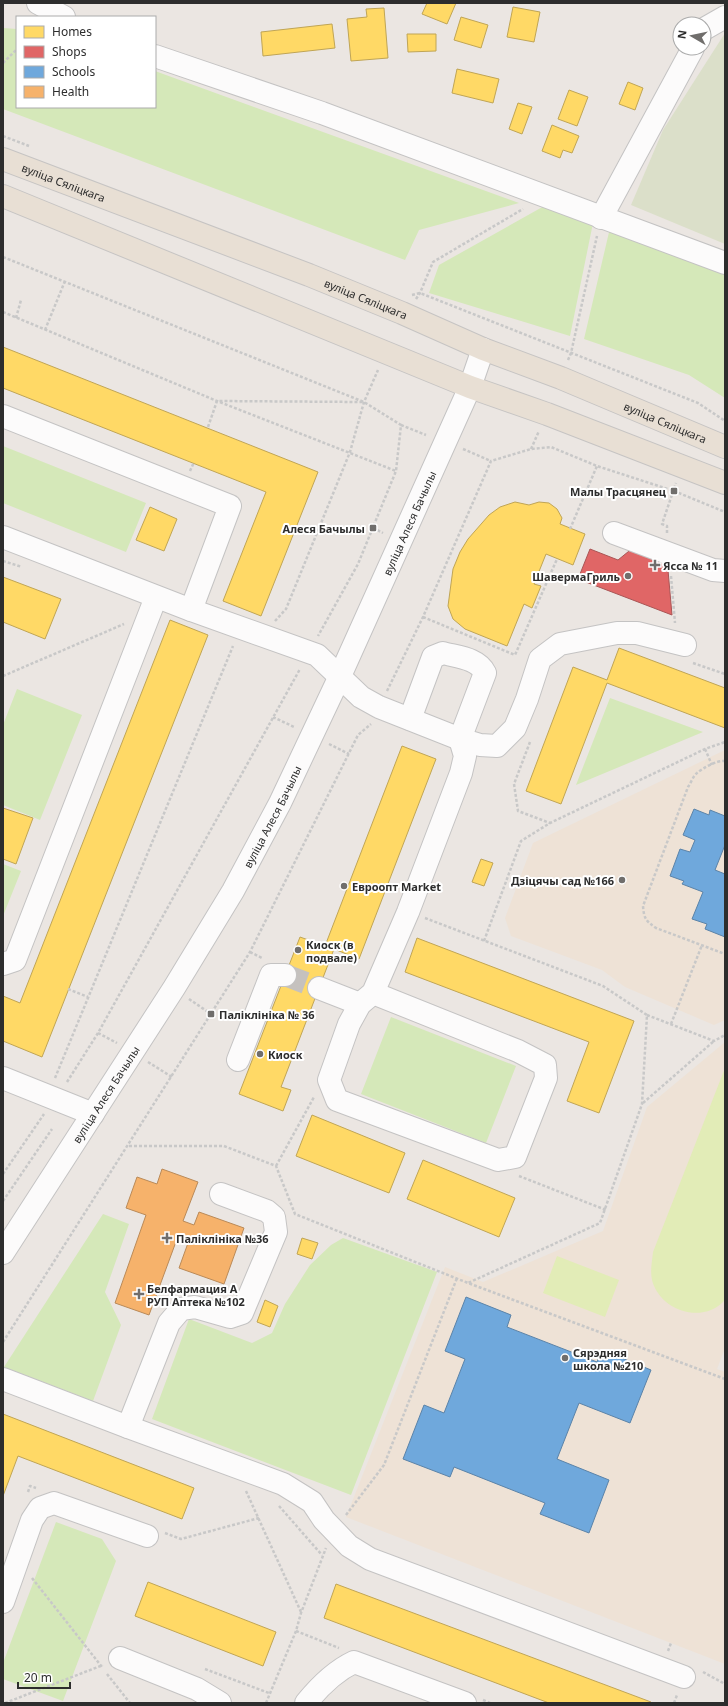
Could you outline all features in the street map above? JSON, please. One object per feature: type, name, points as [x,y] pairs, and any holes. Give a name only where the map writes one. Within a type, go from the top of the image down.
[{"type":"main road","name":"вуліца Сяліцкага","points":[[3,159],[309,275],[402,313],[483,349],[561,378],[725,447]]},
{"type":"main road","points":[[3,196],[470,387],[554,417],[725,483]]},
{"type":"street","points":[[38,3],[62,16]]},
{"type":"street","points":[[712,24],[725,17]]},
{"type":"street","points":[[156,56],[322,113],[725,263]]},
{"type":"street","points":[[601,218],[689,56]]},
{"type":"street","name":"вуліца Алеся Бачылы","points":[[3,1253],[174,988],[237,884],[280,803],[340,676],[470,387],[483,349]]},
{"type":"street","points":[[3,416],[230,506],[191,610]]},
{"type":"street","points":[[614,533],[713,570],[725,570]]},
{"type":"street","points":[[3,537],[154,605],[191,610],[317,655],[361,697],[379,707],[460,739],[480,745],[497,746],[515,728],[540,659],[560,644],[617,633],[638,633],[684,650]]},
{"type":"street","points":[[3,964],[15,960],[154,605]]},
{"type":"street","points":[[319,988],[366,999],[518,1051],[545,1065],[546,1078],[515,1157],[498,1160],[336,1100],[329,1080],[349,1024],[366,999],[408,912],[461,773],[465,756],[460,739],[485,673],[482,666],[475,662],[442,653],[433,657],[410,719]]},
{"type":"street","points":[[238,1060],[271,975],[285,975]]},
{"type":"street","points":[[5,1078],[53,1092],[93,1114]]},
{"type":"street","points":[[128,1427],[169,1323],[181,1309],[195,1307],[230,1317],[242,1313],[276,1232],[274,1217],[266,1212],[221,1194]]},
{"type":"street","points":[[3,1379],[283,1484],[312,1502],[324,1520],[349,1546],[370,1560],[692,1674]]},
{"type":"street","points":[[3,1602],[32,1520],[40,1508],[54,1503],[147,1536]]},
{"type":"street","points":[[120,1658],[197,1689],[220,1703]]},
{"type":"street","points":[[306,1703],[315,1692],[342,1668],[354,1662],[465,1703]]},
{"type":"path","points":[[3,63],[16,50]]},
{"type":"path","points":[[402,313],[420,293],[433,262],[546,196]]},
{"type":"path","points":[[571,354],[601,218]]},
{"type":"path","points":[[3,257],[364,402],[401,425],[396,471],[358,564],[98,1032],[53,1092],[3,1174]]},
{"type":"path","points":[[45,330],[65,281]]},
{"type":"path","points":[[16,318],[21,300]]},
{"type":"path","points":[[3,312],[217,401],[396,471]]},
{"type":"path","points":[[264,635],[267,629],[286,609],[350,452],[364,402],[386,353]]},
{"type":"path","points":[[217,401],[364,402]]},
{"type":"path","points":[[208,427],[217,401]]},
{"type":"path","points":[[3,1342],[250,952],[358,735],[380,717],[379,707],[423,617],[491,461],[531,449],[551,448],[597,466],[674,491],[725,512]]},
{"type":"path","points":[[570,529],[597,466]]},
{"type":"path","points":[[674,491],[662,524],[667,526],[669,554],[684,650],[725,674]]},
{"type":"path","points":[[423,617],[515,655],[557,559]]},
{"type":"path","points":[[3,676],[154,605]]},
{"type":"path","points":[[53,1092],[88,997],[235,640]]},
{"type":"path","points":[[530,740],[514,784],[518,811],[550,823]]},
{"type":"path","points":[[484,941],[521,842],[550,823],[725,742]]},
{"type":"path","points":[[705,750],[712,765]]},
{"type":"path","points":[[725,761],[712,765],[696,773],[688,787],[643,906],[643,916],[656,928],[725,954]]},
{"type":"path","points":[[408,912],[603,986],[647,1015],[714,1041]]},
{"type":"path","points":[[671,1024],[702,945]]},
{"type":"path","points":[[174,988],[212,1014]]},
{"type":"path","points":[[68,989],[88,997]]},
{"type":"path","points":[[468,1283],[600,1223],[642,1104],[647,1015]]},
{"type":"path","points":[[642,1104],[714,1041],[725,1035]]},
{"type":"path","points":[[276,1166],[317,1090]]},
{"type":"path","points":[[3,1201],[52,1129]]},
{"type":"path","points":[[128,1146],[224,1146],[276,1166],[295,1214],[468,1283],[725,1379]]},
{"type":"path","points":[[266,1703],[296,1632],[301,1612],[322,1555],[334,1530],[384,1464],[457,1278]]},
{"type":"path","points":[[244,1485],[301,1612]]},
{"type":"path","points":[[277,1504],[322,1555]]},
{"type":"path","points":[[18,1559],[130,1703]]},
{"type":"path","points":[[692,1674],[725,1684]]},
{"type":"shaded area","name":"Дзіцячы сад №166","points":[[725,750],[725,1020],[714,1025],[625,987],[602,970],[511,936],[505,918],[533,843]]},
{"type":"shaded area","name":"Сярэдняя школа №210","points":[[725,1042],[725,1348],[717,1369],[725,1372],[725,1664],[346,1517],[445,1267],[483,1282],[603,1231],[647,1107]]},
{"type":"green space","points":[[3,28],[16,29],[16,108],[156,108],[156,71],[519,203],[419,230],[405,260],[3,109]]},
{"type":"green space","points":[[725,33],[725,244],[631,205],[663,130],[710,56],[712,56],[712,53]]},
{"type":"green space","points":[[546,205],[593,223],[570,336],[429,293],[439,265]]},
{"type":"green space","points":[[610,228],[725,271],[725,398],[689,375],[584,339]]},
{"type":"green space","points":[[3,446],[146,503],[126,552],[3,503]]},
{"type":"green space","points":[[17,689],[82,715],[40,820],[3,805],[3,725]]},
{"type":"green space","points":[[610,698],[703,732],[576,785]]},
{"type":"green space","points":[[3,864],[21,871],[3,916]]},
{"type":"green space","points":[[391,1017],[516,1066],[486,1143],[361,1094]]},
{"type":"green space","points":[[725,1068],[725,1300],[716,1308],[705,1312],[694,1313],[673,1307],[664,1300],[657,1291],[652,1280],[651,1266],[653,1252]]},
{"type":"green space","points":[[103,1214],[129,1224],[105,1292],[121,1325],[93,1401],[4,1367]]},
{"type":"green space","points":[[343,1238],[437,1272],[351,1495],[152,1419],[189,1319],[252,1343],[272,1333],[285,1304],[310,1265],[331,1245]]},
{"type":"green space","points":[[557,1256],[619,1280],[605,1317],[543,1293]]},
{"type":"green space","points":[[56,1522],[102,1539],[116,1561],[63,1701],[3,1679],[3,1663]]},
{"type":"building: Homes","points":[[427,3],[456,3],[447,24],[422,14]]},
{"type":"building: Homes","points":[[513,7],[540,12],[534,42],[507,37]]},
{"type":"building: Homes","points":[[384,8],[388,58],[351,61],[347,19],[367,17],[366,9]]},
{"type":"building: Homes","points":[[461,17],[488,25],[481,48],[454,40]]},
{"type":"building: Homes","points":[[332,24],[335,48],[263,56],[261,32]]},
{"type":"building: Homes","points":[[407,34],[436,34],[436,51],[408,52]]},
{"type":"building: Homes","points":[[457,69],[499,79],[493,103],[452,93]]},
{"type":"building: Homes","points":[[628,82],[643,88],[635,110],[619,104]]},
{"type":"building: Homes","points":[[569,90],[588,97],[577,126],[558,119]]},
{"type":"building: Homes","points":[[518,103],[532,107],[522,134],[509,129]]},
{"type":"building: Homes","points":[[552,125],[579,136],[572,153],[563,150],[560,158],[542,151]]},
{"type":"building: Homes","points":[[3,347],[318,472],[261,616],[223,601],[266,492],[3,388]]},
{"type":"building: Homes","points":[[515,502],[529,505],[539,502],[549,503],[557,509],[562,518],[560,524],[585,534],[573,565],[546,554],[534,584],[541,586],[532,608],[524,604],[507,646],[465,629],[453,619],[448,606],[453,569],[460,552],[468,539],[489,515],[500,507]]},
{"type":"building: Homes","points":[[150,507],[177,519],[164,551],[136,540]]},
{"type":"building: Homes","points":[[3,577],[61,599],[45,639],[3,622]]},
{"type":"building: Homes","points":[[170,620],[208,635],[42,1057],[3,1041],[3,996],[20,1003]]},
{"type":"building: Homes","points":[[619,648],[725,688],[725,728],[607,683],[561,804],[526,791],[573,667],[607,680]]},
{"type":"building: Homes","points":[[402,746],[436,759],[359,959],[334,949],[281,1087],[291,1090],[283,1111],[239,1094],[300,937],[325,946]]},
{"type":"building: Homes","points":[[3,808],[33,818],[16,864],[3,859]]},
{"type":"building: Homes","points":[[481,859],[493,863],[484,886],[472,882]]},
{"type":"building: Homes","points":[[417,938],[634,1021],[599,1113],[567,1101],[589,1042],[405,972]]},
{"type":"building: Homes","points":[[312,1115],[405,1153],[389,1193],[296,1156]]},
{"type":"building: Homes","points":[[423,1160],[515,1198],[499,1237],[407,1199]]},
{"type":"building: Homes","points":[[302,1238],[318,1243],[312,1259],[297,1254]]},
{"type":"building: Homes","points":[[265,1300],[278,1306],[270,1327],[257,1322]]},
{"type":"building: Homes","points":[[3,1414],[194,1488],[182,1519],[18,1456],[3,1496]]},
{"type":"building: Homes","points":[[148,1582],[276,1632],[263,1666],[135,1616]]},
{"type":"building: Homes","points":[[336,1584],[651,1702],[549,1703],[324,1618]]},
{"type":"building: Shops","points":[[634,547],[667,559],[672,615],[578,579],[590,549],[618,560]]},
{"type":"building: Schools","points":[[694,809],[709,815],[710,810],[725,816],[725,845],[715,870],[725,874],[725,937],[705,929],[707,924],[692,919],[703,892],[682,884],[684,881],[670,876],[680,849],[690,852],[695,840],[683,835]]},
{"type":"building: Schools","points":[[466,1297],[511,1315],[507,1327],[597,1362],[602,1350],[651,1370],[630,1423],[579,1403],[557,1459],[609,1480],[589,1533],[540,1514],[545,1503],[454,1467],[450,1477],[403,1459],[424,1405],[444,1413],[465,1359],[445,1351]]},
{"type":"building: Health","points":[[162,1169],[198,1182],[183,1221],[194,1225],[199,1212],[244,1228],[224,1284],[179,1268],[188,1243],[177,1239],[149,1315],[115,1303],[146,1215],[126,1208],[137,1177],[157,1184]]},
{"type":"tunnel","points":[[285,975],[319,988]]},
{"type":"place","name":"Малы Трасцянец","points":[[674,491]]},
{"type":"place","name":"Алеся Бачылы","points":[[373,528]]},
{"type":"place","name":"Ясса № 11","points":[[655,565]]},
{"type":"place","name":"ШавермаГриль","points":[[628,576]]},
{"type":"place","name":"Дзіцячы сад №166","points":[[622,880]]},
{"type":"place","name":"Евроопт Market","points":[[344,886]]},
{"type":"place","name":"Киоск (в подвале)","points":[[298,950]]},
{"type":"place","name":"Паліклініка № 36","points":[[211,1014]]},
{"type":"place","name":"Киоск","points":[[260,1054]]},
{"type":"place","name":"Паліклініка №36","points":[[167,1238]]},
{"type":"place","name":"Белфармация А РУП Аптека №102","points":[[139,1294]]},
{"type":"place","name":"Сярэдняя школа №210","points":[[565,1358]]}]
